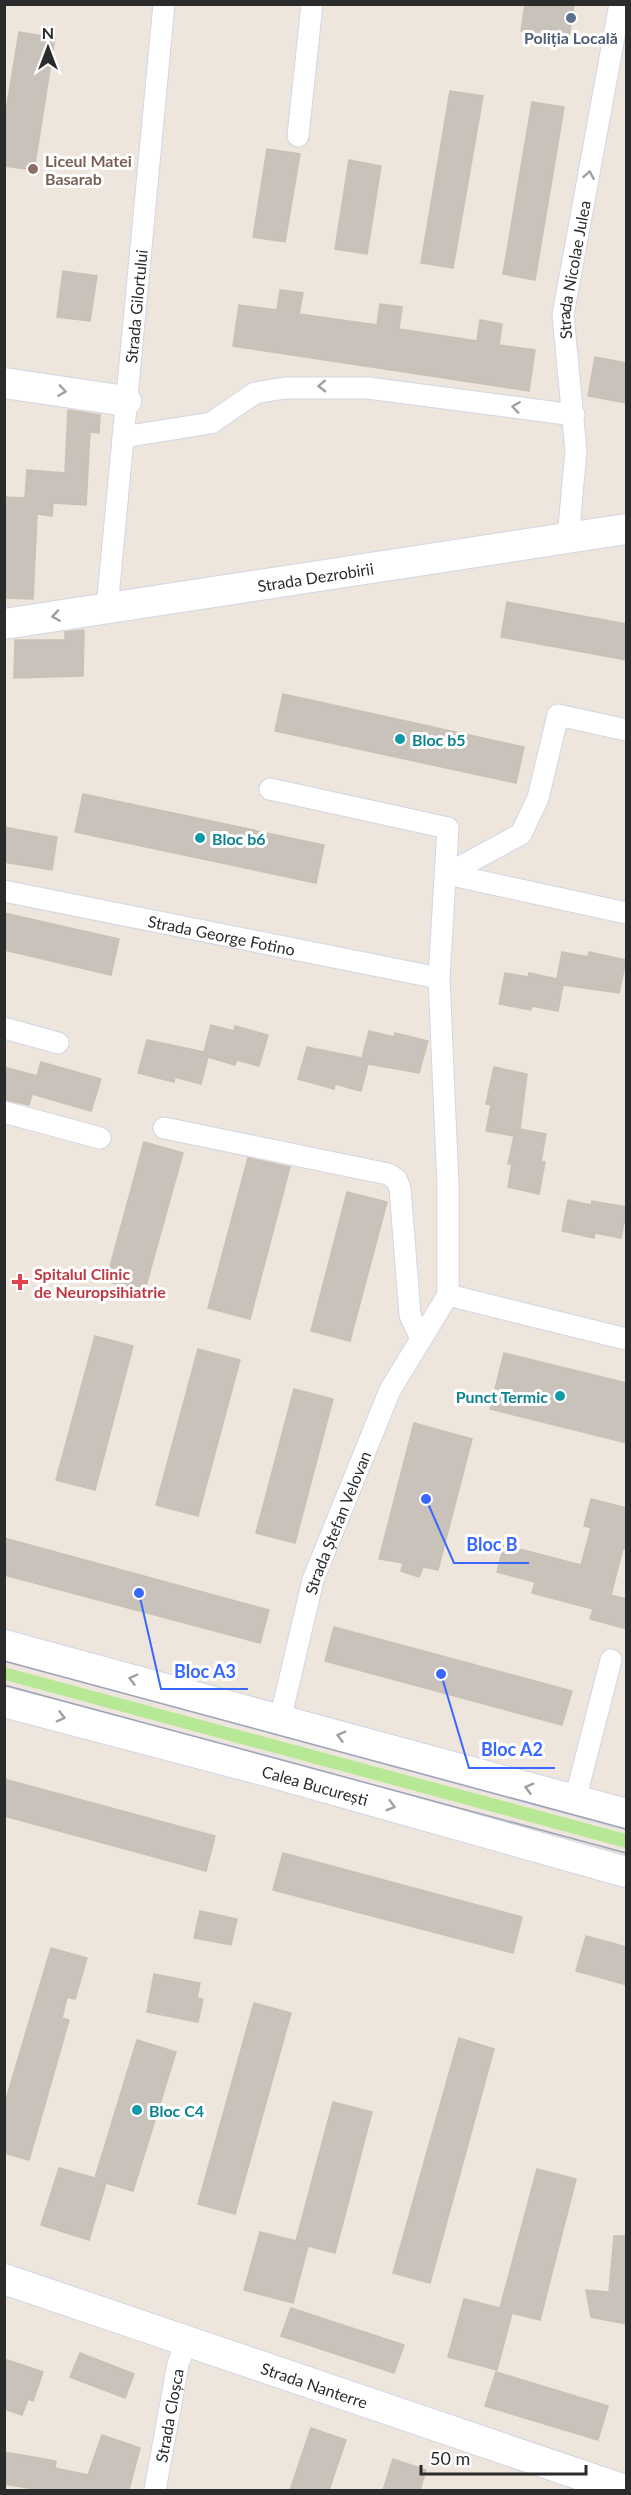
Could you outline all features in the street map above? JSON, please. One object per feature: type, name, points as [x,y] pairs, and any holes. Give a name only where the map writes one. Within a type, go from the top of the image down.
[{"type":"street","name":"Strada Gilortului","points":[[107,608],[164,4]]},
{"type":"street","points":[[298,136],[312,4]]},
{"type":"street","name":"Strada Nicolae Julea","points":[[568,537],[576,451],[563,315],[620,4]]},
{"type":"street","points":[[4,383],[126,401]]},
{"type":"street","points":[[123,437],[211,423],[255,393],[285,388],[368,388],[574,415]]},
{"type":"street","name":"Strada Dezrobirii","points":[[4,624],[627,529]]},
{"type":"street","points":[[447,874],[521,834],[538,798],[558,715],[627,730]]},
{"type":"street","points":[[270,789],[448,828],[440,978],[448,1185],[448,1295],[627,1339]]},
{"type":"street","points":[[447,874],[627,913]]},
{"type":"street","name":"Strada George Fotino","points":[[4,891],[440,978]]},
{"type":"street","points":[[4,1028],[58,1043]]},
{"type":"street","points":[[4,1112],[100,1138]]},
{"type":"street","points":[[164,1128],[323,1159],[388,1174],[396,1179],[400,1188],[410,1315],[420,1337]]},
{"type":"street","name":"Strada Ștefan Velovan","points":[[280,1720],[313,1580],[390,1390],[420,1337],[448,1295]]},
{"type":"street","points":[[4,1644],[627,1814]]},
{"type":"street","points":[[575,1800],[611,1660]]},
{"type":"street","name":"Calea București","points":[[4,1702],[274,1773],[627,1872]]},
{"type":"street","name":"Strada Nanterre","points":[[4,2280],[625,2490]]},
{"type":"street","name":"Strada Cloșca","points":[[155,2490],[178,2364],[188,2341]]},
{"type":"green space","points":[[4,1667],[626,1834],[626,1848],[5,1680]]},
{"type":"building","points":[[525,4],[574,4],[569,38],[521,31]]},
{"type":"building","points":[[19,32],[55,38],[34,170],[4,166],[4,123]]},
{"type":"building","points":[[450,91],[483,96],[453,268],[421,263]]},
{"type":"building","points":[[532,102],[564,107],[535,280],[503,274]]},
{"type":"building","points":[[267,149],[300,154],[285,242],[253,237]]},
{"type":"building","points":[[349,160],[381,166],[367,254],[335,249]]},
{"type":"building","points":[[63,271],[97,276],[90,321],[57,317]]},
{"type":"building","points":[[280,290],[303,293],[299,314],[377,325],[380,304],[402,307],[399,329],[477,341],[480,320],[502,324],[499,345],[535,350],[529,391],[233,346],[239,305],[277,310]]},
{"type":"building","points":[[595,357],[627,363],[627,403],[588,396]]},
{"type":"building","points":[[68,410],[100,415],[99,433],[90,432],[86,505],[53,503],[52,516],[37,514],[33,599],[4,598],[4,497],[25,498],[27,470],[65,473]]},
{"type":"building","points":[[507,602],[627,624],[627,660],[501,637]]},
{"type":"building","points":[[84,630],[83,676],[14,678],[15,640],[65,640],[65,632]]},
{"type":"building","name":"Bloc b5","points":[[283,694],[524,747],[516,783],[275,731]]},
{"type":"building","name":"Bloc b6","points":[[83,794],[324,845],[316,883],[75,832]]},
{"type":"building","points":[[4,827],[57,837],[52,870],[4,862]]},
{"type":"building","points":[[4,913],[119,939],[111,975],[4,950]]},
{"type":"building","points":[[562,952],[588,957],[589,952],[626,960],[619,993],[563,985],[558,1011],[532,1006],[531,1010],[499,1004],[505,973],[528,977],[529,973],[557,979]]},
{"type":"building","points":[[211,1025],[234,1031],[235,1026],[268,1035],[259,1066],[237,1060],[235,1065],[208,1057],[201,1084],[175,1077],[174,1082],[138,1073],[147,1040],[204,1052]]},
{"type":"building","points":[[369,1031],[394,1037],[395,1033],[428,1041],[419,1073],[368,1064],[361,1091],[335,1084],[334,1089],[298,1079],[307,1047],[362,1058]]},
{"type":"building","points":[[41,1062],[101,1079],[91,1111],[32,1094],[29,1105],[4,1100],[4,1067],[37,1076]]},
{"type":"building","points":[[494,1067],[527,1074],[520,1129],[546,1134],[541,1161],[545,1162],[539,1194],[508,1187],[512,1164],[508,1164],[514,1136],[486,1131],[491,1105],[486,1104]]},
{"type":"building","points":[[144,1142],[183,1153],[144,1293],[106,1281]]},
{"type":"building","points":[[248,1158],[290,1167],[250,1319],[208,1308]]},
{"type":"building","points":[[347,1192],[387,1202],[350,1341],[311,1331]]},
{"type":"building","points":[[568,1200],[591,1205],[592,1201],[627,1207],[621,1238],[595,1233],[594,1238],[562,1231]]},
{"type":"building","points":[[95,1336],[133,1346],[95,1490],[56,1480]]},
{"type":"building","points":[[198,1349],[240,1360],[198,1516],[156,1505]]},
{"type":"building","name":"Punct Termic","points":[[504,1353],[627,1383],[627,1443],[490,1409]]},
{"type":"building","points":[[294,1389],[333,1399],[295,1543],[256,1533]]},
{"type":"building","points":[[414,1423],[472,1439],[438,1570],[423,1567],[419,1577],[401,1571],[403,1563],[379,1559]]},
{"type":"building","points":[[591,1499],[627,1508],[627,1549],[623,1548],[611,1595],[627,1599],[627,1629],[590,1619],[593,1609],[532,1593],[535,1582],[497,1572],[504,1545],[581,1565],[591,1528],[584,1526]]},
{"type":"building","points":[[4,1538],[269,1610],[260,1643],[4,1575]]},
{"type":"building","points":[[334,1627],[572,1691],[562,1725],[325,1661]]},
{"type":"building","points":[[4,1779],[215,1836],[206,1871],[4,1816]]},
{"type":"building","points":[[283,1853],[522,1917],[513,1953],[273,1890]]},
{"type":"building","points":[[200,1911],[237,1919],[231,1945],[194,1938]]},
{"type":"building","points":[[586,1936],[627,1947],[627,1985],[576,1971]]},
{"type":"building","points":[[51,1948],[87,1958],[75,1999],[67,1997],[62,2018],[69,2020],[29,2160],[4,2153],[4,2106]]},
{"type":"building","points":[[154,1974],[200,1983],[197,1998],[203,1999],[198,2022],[147,2012]]},
{"type":"building","points":[[254,2003],[291,2013],[235,2214],[198,2204]]},
{"type":"building","points":[[459,2038],[494,2049],[430,2283],[393,2273]]},
{"type":"building","name":"Bloc C4","points":[[137,2040],[176,2052],[133,2191],[106,2183],[89,2240],[41,2225],[59,2168],[95,2178]]},
{"type":"building","points":[[333,2102],[372,2112],[335,2253],[308,2246],[293,2303],[244,2290],[260,2232],[296,2241]]},
{"type":"building","points":[[537,2169],[576,2179],[540,2320],[512,2313],[497,2370],[448,2357],[464,2299],[500,2308]]},
{"type":"building","points":[[614,2236],[627,2236],[627,2324],[591,2317],[586,2290],[609,2292]]},
{"type":"building","points":[[291,2308],[404,2345],[394,2373],[281,2336]]},
{"type":"building","points":[[80,2353],[134,2374],[125,2398],[70,2377]]},
{"type":"building","points":[[4,2359],[43,2372],[33,2401],[28,2399],[22,2415],[4,2409]]},
{"type":"building","points":[[496,2372],[608,2406],[598,2440],[485,2406]]},
{"type":"building","points":[[311,2428],[346,2440],[329,2490],[290,2490]]},
{"type":"building","points":[[102,2435],[140,2448],[129,2490],[40,2490],[4,2484],[4,2452],[56,2461],[55,2468],[88,2475]]},
{"type":"building","points":[[393,2459],[426,2470],[420,2490],[383,2490]]},
{"type":"tram line","points":[[4,1661],[626,1829]]},
{"type":"tram line","points":[[4,1685],[626,1853]]},
{"type":"place","name":"Poliția Locală","points":[[571,18]]},
{"type":"place","name":"Liceul Matei Basarab","points":[[33,169]]},
{"type":"place","name":"Bloc b5","points":[[400,739]]},
{"type":"place","name":"Bloc b6","points":[[200,838]]},
{"type":"place","name":"Spitalul Clinic de Neuropsihiatrie","points":[[20,1282]]},
{"type":"place","name":"Punct Termic","points":[[560,1396]]},
{"type":"place","name":"Bloc B","points":[[426,1499]]},
{"type":"place","name":"Bloc A3","points":[[139,1593]]},
{"type":"place","name":"Bloc A2","points":[[441,1674]]},
{"type":"place","name":"Bloc C4","points":[[137,2110]]}]
